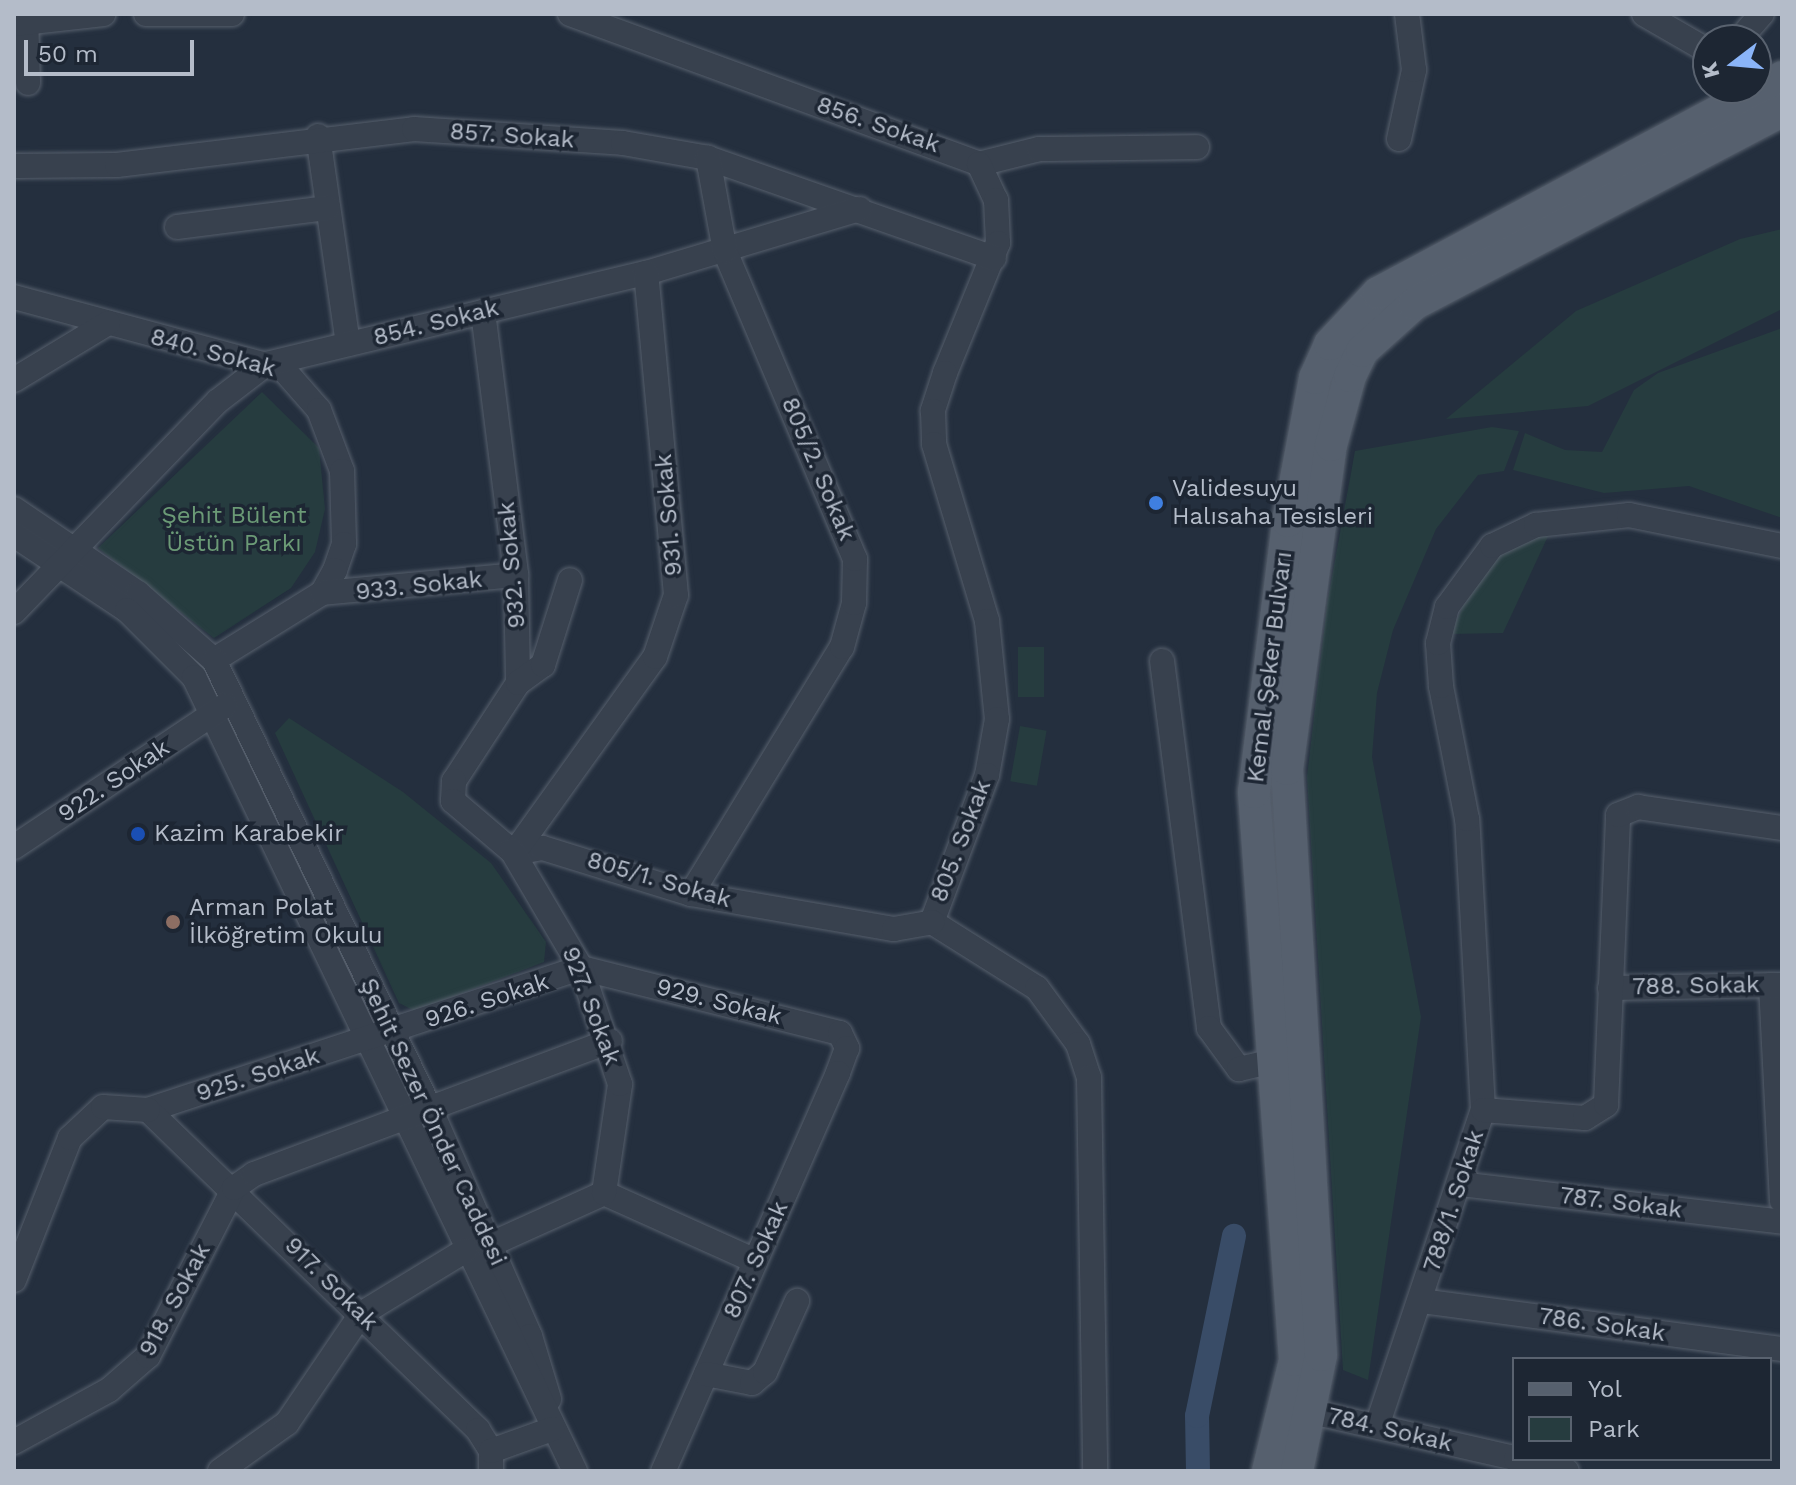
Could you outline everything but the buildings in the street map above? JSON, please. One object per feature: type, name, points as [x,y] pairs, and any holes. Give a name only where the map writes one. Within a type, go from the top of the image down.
[{"type":"main road","name":"Kemal Şeker Bulvarı","points":[[1268,1471],[1295,1360],[1273,1061],[1256,756],[1288,521],[1315,378],[1330,344],[1378,293],[1718,104]]},
{"type":"main road","name":"Kemal Şeker Bulvarı","points":[[1297,1471],[1312,1412],[1321,1355],[1287,769],[1331,445],[1350,376],[1362,351],[1414,304],[1782,111]]},
{"type":"street","points":[[28,83],[22,21],[103,14]]},
{"type":"street","points":[[146,14],[232,14]]},
{"type":"street","name":"856. Sokak","points":[[570,14],[609,19],[979,164]]},
{"type":"street","points":[[1399,139],[1414,70],[1407,14]]},
{"type":"street","points":[[1644,14],[1692,42]]},
{"type":"street","name":"857. Sokak","points":[[14,166],[117,165],[318,136],[414,129],[623,143],[708,158],[994,258]]},
{"type":"street","points":[[318,136],[348,344]]},
{"type":"street","points":[[979,164],[1039,149],[1197,147]]},
{"type":"street","name":"805/2. Sokak","points":[[691,894],[797,729],[842,647],[854,603],[855,559],[837,509],[725,251],[708,158]]},
{"type":"street","name":"805. Sokak","points":[[979,164],[1001,223],[994,258],[933,411],[934,444],[987,621],[997,719],[987,775],[932,922],[1037,988],[1078,1044],[1089,1077],[1095,1471]]},
{"type":"street","points":[[177,227],[328,208]]},
{"type":"street","name":"854. Sokak","points":[[14,612],[218,401],[266,364],[646,273],[861,209]]},
{"type":"street","name":"931. Sokak","points":[[513,852],[655,657],[676,595],[646,273]]},
{"type":"street","name":"840. Sokak","points":[[14,297],[231,361],[266,364],[304,389],[339,460],[344,544],[322,593]]},
{"type":"street","name":"932. Sokak","points":[[483,312],[516,575],[518,683]]},
{"type":"street","points":[[14,380],[108,323]]},
{"type":"street","name":"Şehit Sezer Önder Caddesi","points":[[14,509],[175,652],[213,713],[403,1117],[478,1247]]},
{"type":"street","points":[[1483,1110],[1467,819],[1441,686],[1438,643],[1447,607],[1492,546],[1536,525],[1629,515],[1782,546]]},
{"type":"street","name":"Şehit Sezer Önder Caddesi","points":[[14,535],[69,555],[199,640],[214,660],[429,1106],[478,1247],[552,1429],[575,1471]]},
{"type":"street","name":"933. Sokak","points":[[322,593],[516,575]]},
{"type":"street","points":[[513,852],[453,801],[454,781],[518,683],[543,665],[570,580]]},
{"type":"street","points":[[214,660],[322,593]]},
{"type":"street","points":[[1162,661],[1209,1028],[1239,1069],[1273,1061]]},
{"type":"street","name":"922. Sokak","points":[[14,847],[234,700]]},
{"type":"street","name":"788/1. Sokak","points":[[1377,1426],[1483,1110],[1597,1114],[1606,1105],[1616,825],[1627,808],[1782,828]]},
{"type":"street","name":"805/1. Sokak","points":[[513,852],[543,848],[691,894],[894,929],[932,922]]},
{"type":"street","name":"927. Sokak","points":[[513,852],[581,968],[610,1041],[620,1084],[604,1193]]},
{"type":"street","name":"926. Sokak","points":[[368,1040],[581,968]]},
{"type":"street","name":"929. Sokak","points":[[581,968],[822,1026],[840,1033],[847,1048]]},
{"type":"street","points":[[1776,985],[1782,1201]]},
{"type":"street","name":"788. Sokak","points":[[1610,988],[1776,985]]},
{"type":"street","name":"925. Sokak","points":[[148,1110],[368,1040]]},
{"type":"street","points":[[234,1188],[429,1106],[610,1041]]},
{"type":"street","name":"807. Sokak","points":[[663,1471],[847,1048]]},
{"type":"street","points":[[14,1280],[70,1138],[103,1107],[148,1110]]},
{"type":"street","name":"917. Sokak","points":[[148,1110],[234,1188],[361,1314],[491,1461]]},
{"type":"street","name":"787. Sokak","points":[[1460,1184],[1782,1222]]},
{"type":"street","name":"918. Sokak","points":[[14,1442],[109,1390],[148,1356],[234,1188]]},
{"type":"street","points":[[220,1471],[287,1423],[361,1314],[478,1247],[604,1193],[755,1261]]},
{"type":"street","points":[[706,1374],[752,1383],[765,1372],[797,1301]]},
{"type":"street","name":"786. Sokak","points":[[1421,1301],[1782,1349]]},
{"type":"street","name":"784. Sokak","points":[[1312,1412],[1512,1458]]},
{"type":"street","points":[[491,1461],[552,1429]]},
{"type":"street","name":"784. Sokak","points":[[1524,1461],[1567,1471]]},
{"type":"green space","points":[[1782,229],[1782,309],[1588,406],[1446,419],[1576,311],[1740,239]]},
{"type":"green space","points":[[1782,328],[1782,518],[1689,486],[1604,493],[1513,470],[1525,433],[1565,450],[1602,452],[1634,390],[1658,373]]},
{"type":"green space","name":"Şehit Bülent Üstün Parkı","points":[[262,392],[319,448],[325,509],[315,552],[291,588],[214,638],[98,548]]},
{"type":"green space","points":[[1492,427],[1519,431],[1504,471],[1478,475],[1436,529],[1393,630],[1377,693],[1372,757],[1421,1017],[1368,1380],[1343,1370],[1307,777],[1327,604],[1355,451]]},
{"type":"green space","points":[[1549,534],[1503,633],[1450,634],[1475,580],[1510,542]]},
{"type":"green space","points":[[1018,647],[1044,647],[1044,697],[1018,697]]},
{"type":"green space","points":[[289,718],[403,792],[491,863],[546,942],[544,962],[415,1011],[399,1003],[275,733]]},
{"type":"green space","points":[[1020,726],[1047,731],[1037,786],[1010,781]]},
{"type":"waterway","points":[[1198,1471],[1197,1416],[1234,1236]]},
{"type":"place","name":"Validesuyu Halısaha Tesisleri","points":[[1156,503]]},
{"type":"place","name":"Kazim Karabekir","points":[[138,834]]},
{"type":"place","name":"Arman Polat İlköğretim Okulu","points":[[173,922]]}]
